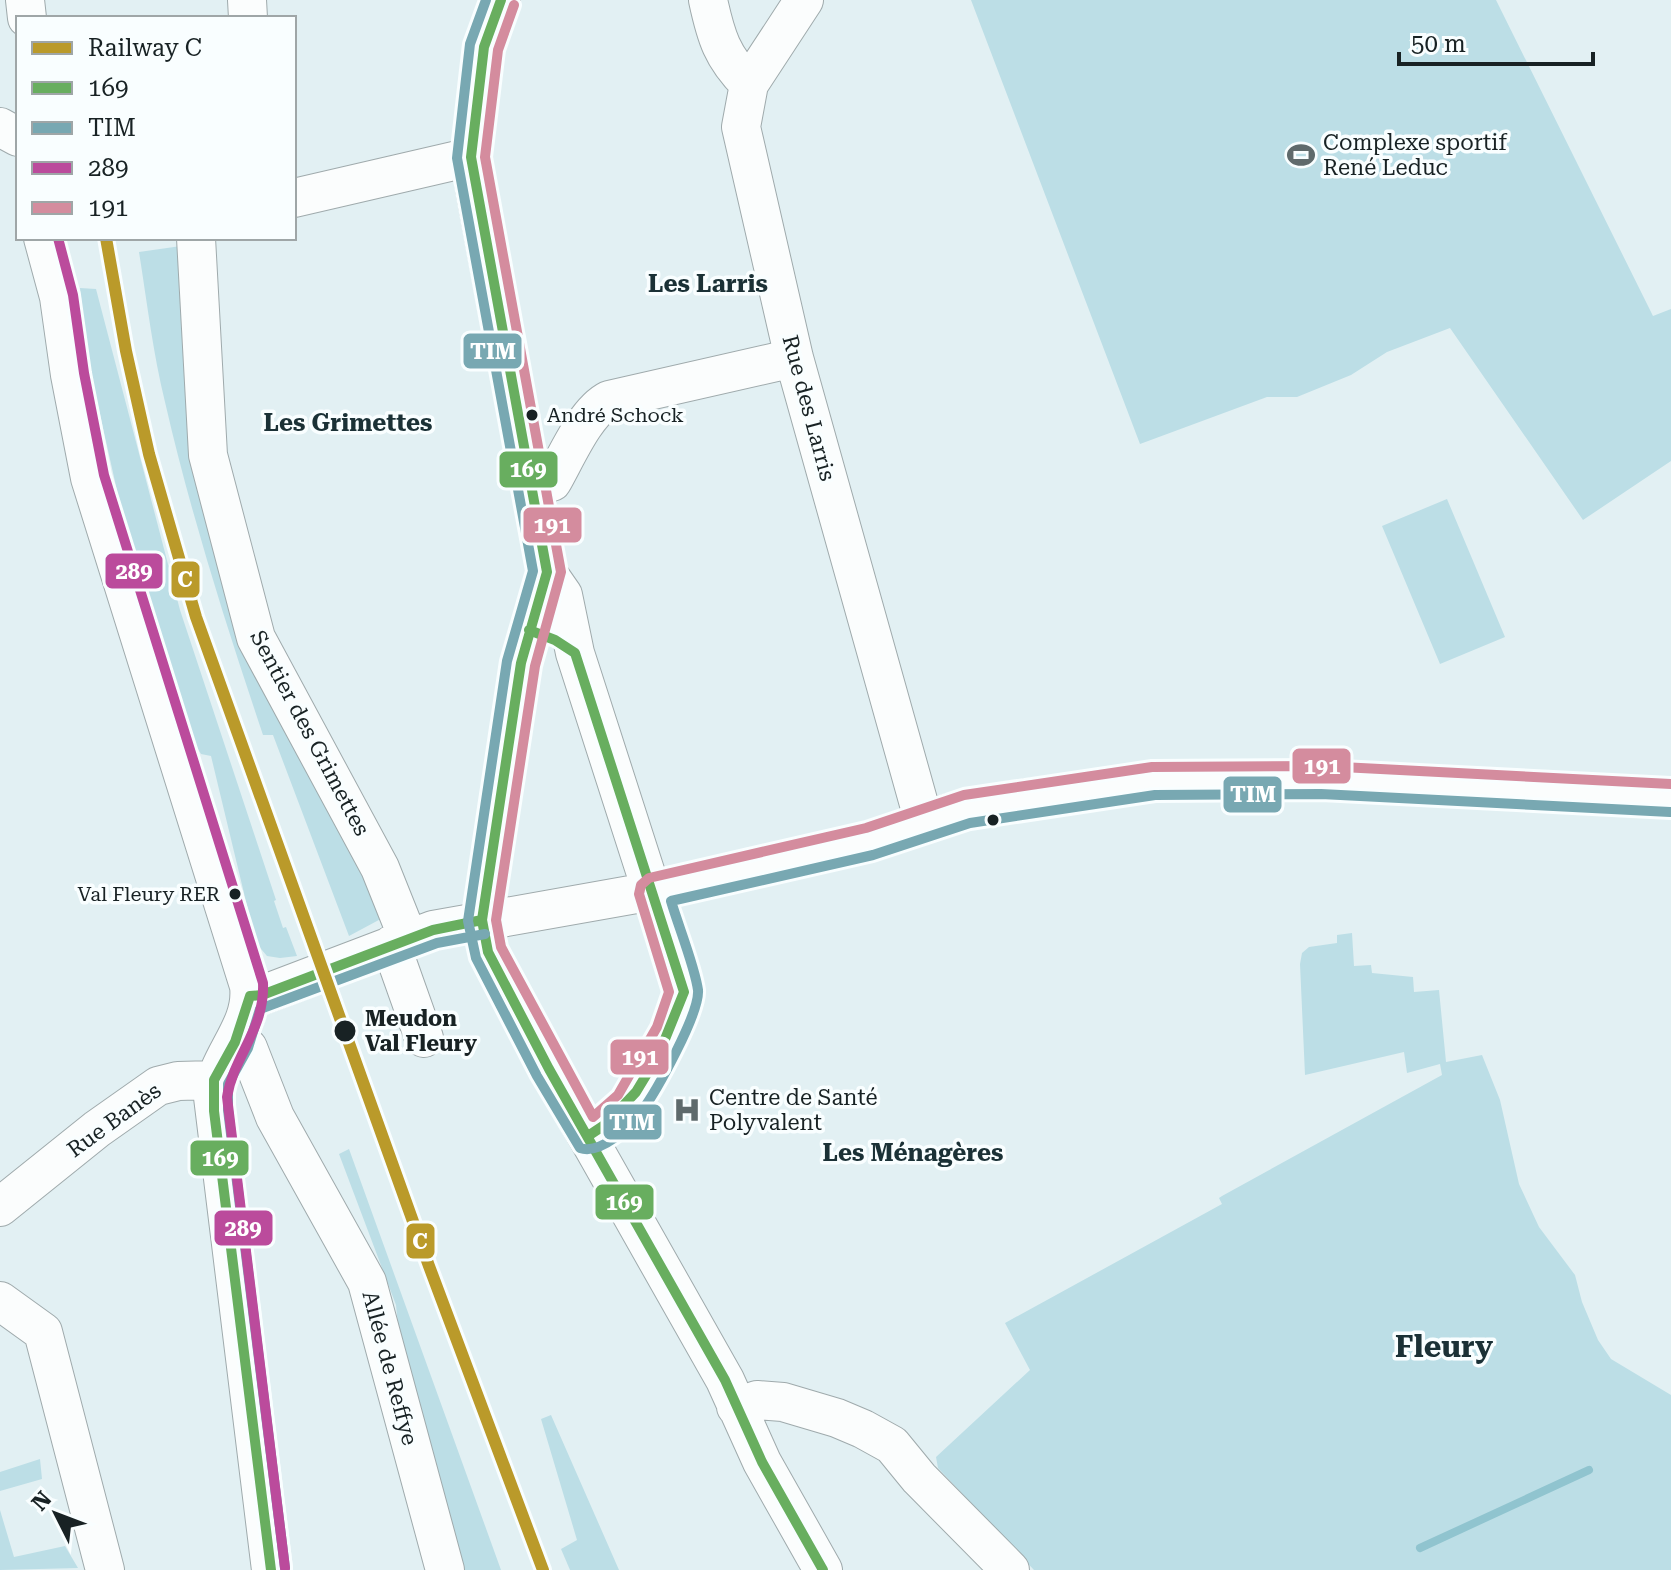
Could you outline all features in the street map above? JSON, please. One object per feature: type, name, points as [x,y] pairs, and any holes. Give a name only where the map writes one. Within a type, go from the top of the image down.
[{"type":"street","points":[[501,0],[484,47],[471,157],[547,572],[563,595],[575,653],[684,992],[670,1033],[629,1104],[605,1127],[588,1136]]},
{"type":"street","points":[[708,0],[716,39],[733,68],[749,84],[804,0]]},
{"type":"street","name":"Rue des Larris","points":[[749,84],[741,127],[794,358],[924,822]]},
{"type":"street","points":[[296,198],[471,157]]},
{"type":"street","points":[[44,240],[59,297],[90,478],[218,894],[246,973],[250,996],[235,1042],[214,1080],[217,1137],[271,1570]]},
{"type":"street","name":"Sentier des Grimettes","points":[[196,240],[208,455],[256,638],[380,868],[391,945],[424,1038]]},
{"type":"street","points":[[532,486],[552,482],[600,404],[794,358]]},
{"type":"street","points":[[547,572],[521,663],[482,920],[488,952],[549,1069],[725,1380],[762,1462],[821,1566]]},
{"type":"street","points":[[529,630],[555,640],[575,653]]},
{"type":"street","points":[[250,996],[262,995],[433,930],[653,891],[870,841],[981,806],[1154,781],[1321,780],[1671,798]]},
{"type":"street","name":"Allée de Reffye","points":[[235,1042],[248,1048],[275,1117],[367,1282],[445,1570]]},
{"type":"street","name":"Rue Banès","points":[[0,1207],[97,1129],[158,1086],[178,1081],[214,1080]]},
{"type":"street","points":[[0,1301],[43,1332],[105,1570]]},
{"type":"street","points":[[736,1407],[757,1400],[783,1402],[850,1424],[892,1445],[919,1478],[1010,1570]]},
{"type":"shaded area","name":"Complexe sportif René Leduc","points":[[971,0],[1496,0],[1653,316],[1671,309],[1671,461],[1583,520],[1450,328],[1387,352],[1351,375],[1297,397],[1267,397],[1140,444]]},
{"type":"shaded area","points":[[188,245],[201,457],[390,914],[349,936],[273,735],[263,735],[210,570],[165,402],[139,252]]},
{"type":"shaded area","points":[[80,288],[96,289],[180,610],[283,928],[286,927],[297,956],[267,956],[256,943],[211,756],[201,754],[190,736],[153,624],[120,504],[88,361]]},
{"type":"shaded area","points":[[1447,499],[1505,637],[1440,664],[1382,526]]},
{"type":"shaded area","points":[[1352,933],[1354,966],[1371,965],[1372,973],[1413,977],[1414,992],[1439,990],[1446,1062],[1482,1055],[1500,1100],[1519,1184],[1539,1227],[1575,1275],[1582,1302],[1598,1340],[1611,1359],[1671,1395],[1671,1570],[1034,1570],[938,1468],[936,1457],[1030,1370],[1005,1323],[1222,1204],[1219,1198],[1222,1196],[1442,1075],[1440,1064],[1407,1073],[1404,1052],[1305,1075],[1302,953],[1309,947],[1337,943],[1337,935]]},
{"type":"shaded area","points":[[349,1149],[501,1570],[462,1570],[401,1355],[396,1305],[339,1154]]},
{"type":"shaded area","points":[[551,1415],[619,1570],[570,1570],[561,1549],[577,1540],[541,1419]]},
{"type":"shaded area","points":[[40,1459],[42,1479],[0,1491],[0,1472]]},
{"type":"shaded area","points":[[0,1510],[14,1557],[65,1546],[78,1568],[0,1570]]},
{"type":"waterway","points":[[1420,1548],[1589,1470]]},
{"type":"rail line","name":"C","points":[[106,240],[126,351],[149,454],[196,617],[429,1266],[543,1570]]},
{"type":"transit line","name":"TIM","points":[[486,0],[470,44],[457,158],[533,571],[507,661],[468,921],[476,958],[537,1076],[580,1148],[605,1144],[636,1118],[666,1071],[692,1016],[698,990],[671,901],[873,855],[970,823],[1155,795],[1321,794],[1670,812]]},
{"type":"transit line","name":"169","points":[[501,0],[484,47],[471,157],[547,572],[521,663],[482,920],[488,952],[549,1069],[725,1380],[762,1462],[823,1570]]},
{"type":"transit line","name":"191","points":[[514,5],[498,50],[485,157],[561,572],[535,666],[496,920],[501,947],[593,1117],[618,1095],[657,1027],[669,992],[639,894],[641,885],[649,878],[866,828],[964,795],[1152,767],[1322,766],[1671,784]]},
{"type":"transit line","name":"289","points":[[59,240],[73,295],[104,475],[263,983],[259,1014],[227,1097],[285,1568]]},
{"type":"transit line","name":"169","points":[[529,630],[555,640],[575,653],[684,992],[659,1054],[636,1092],[606,1124],[588,1136]]},
{"type":"transit line","name":"169","points":[[271,1570],[214,1111],[214,1080],[235,1042],[250,996],[262,995],[433,930],[482,920]]},
{"type":"transit line","name":"TIM","points":[[285,1568],[228,1110],[228,1084],[248,1048],[260,1009],[437,943],[485,934]]},
{"type":"place","name":"Complexe sportif René Leduc","points":[[1301,155]]},
{"type":"place","name":"André Schock","points":[[532,415]]},
{"type":"place","name":"Val Fleury RER","points":[[235,894]]},
{"type":"place","name":"Meudon Val Fleury","points":[[345,1031]]},
{"type":"place","name":"Centre de Santé Polyvalent","points":[[687,1110]]},
{"type":"district","name":"Les Larris","points":[[708,284]]},
{"type":"district","name":"Les Grimettes","points":[[348,423]]},
{"type":"district","name":"Les Ménagères","points":[[913,1153]]},
{"type":"district","name":"Fleury","points":[[1444,1346]]}]
